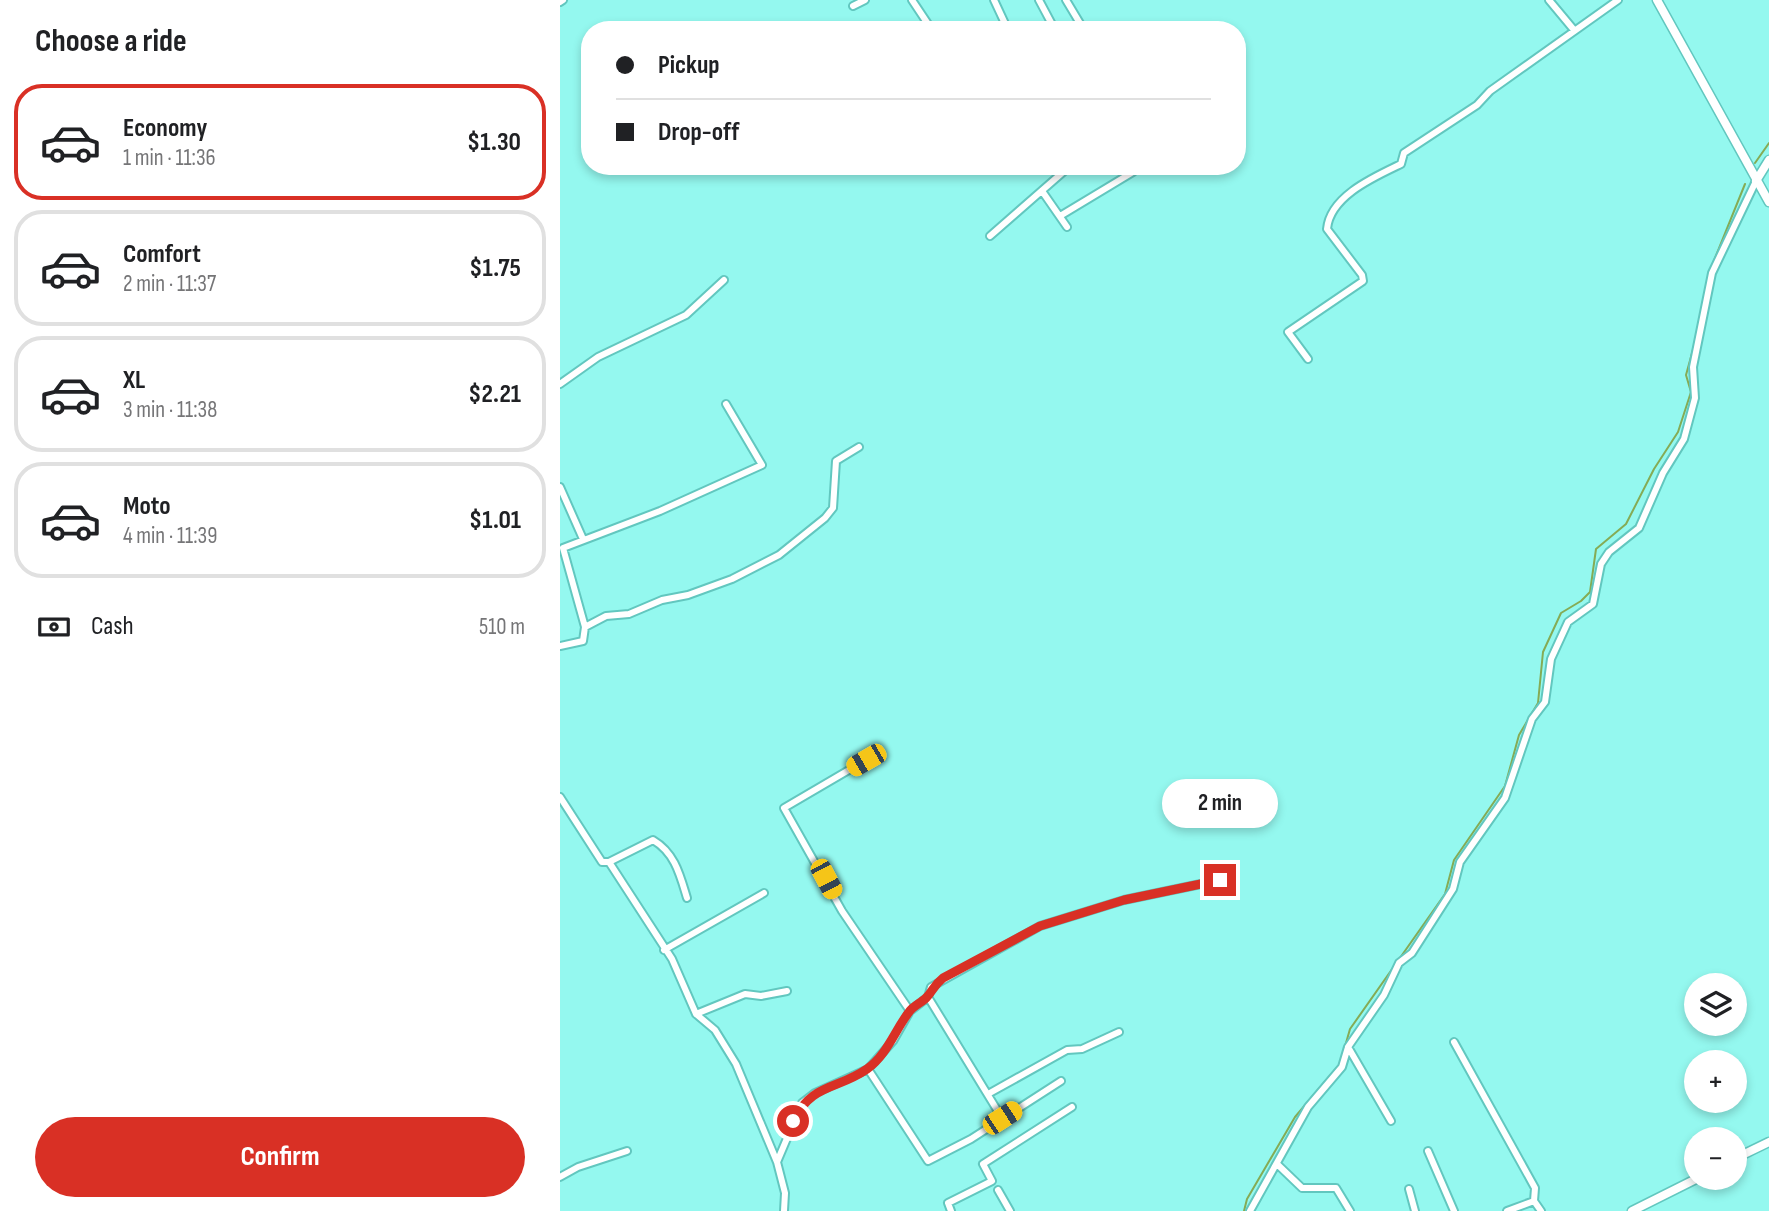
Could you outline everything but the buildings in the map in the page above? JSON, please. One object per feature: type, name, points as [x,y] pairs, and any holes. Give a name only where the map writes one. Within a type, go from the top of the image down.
[{"type":"street","points":[[853,6],[865,0]]},
{"type":"street","points":[[912,0],[926,21]]},
{"type":"street","points":[[994,0],[1004,21]]},
{"type":"street","points":[[1039,0],[1050,21]]},
{"type":"street","points":[[1066,0],[1079,21]]},
{"type":"street","points":[[1549,0],[1574,30]]},
{"type":"street","points":[[1308,359],[1288,332],[1364,278],[1327,229],[1334,211],[1345,197],[1401,164],[1404,153],[1477,105],[1490,91],[1618,0]]},
{"type":"street","points":[[1657,0],[1709,89],[1769,202]]},
{"type":"street","points":[[1250,1211],[1308,1107],[1342,1067],[1348,1047],[1384,995],[1399,963],[1412,953],[1453,889],[1460,862],[1505,798],[1532,719],[1545,702],[1551,659],[1568,622],[1593,604],[1601,564],[1609,552],[1639,528],[1663,473],[1684,439],[1692,418],[1695,398],[1693,367],[1712,273],[1756,181],[1769,160]]},
{"type":"street","points":[[990,236],[1060,175]]},
{"type":"street","points":[[1060,216],[1128,175]]},
{"type":"street","points":[[1042,191],[1067,227]]},
{"type":"street","points":[[560,384],[598,357],[686,315],[724,280]]},
{"type":"street","points":[[560,646],[583,641],[585,627],[563,548],[660,511],[762,464],[726,404]]},
{"type":"street","points":[[585,627],[606,616],[629,614],[662,600],[688,595],[732,579],[779,555],[825,518],[832,508],[836,461],[859,447]]},
{"type":"street","points":[[560,487],[583,539]]},
{"type":"street","points":[[866,760],[784,808],[842,911],[909,1011]]},
{"type":"street","points":[[560,797],[602,862],[609,862],[653,840],[661,845],[679,869],[687,898]]},
{"type":"street","points":[[609,862],[672,959],[696,1014],[715,1030],[736,1064],[777,1162],[785,1193],[784,1211]]},
{"type":"street","points":[[777,1162],[802,1103],[815,1093],[868,1069],[893,1041],[909,1011],[928,996],[931,987],[943,978],[1040,926],[1124,900],[1220,880]]},
{"type":"street","points":[[664,950],[764,893]]},
{"type":"street","points":[[696,1014],[745,994],[761,996],[787,991]]},
{"type":"street","points":[[928,996],[1002,1118]]},
{"type":"street","points":[[988,1094],[1067,1050],[1082,1049],[1119,1032]]},
{"type":"street","points":[[1454,1042],[1535,1188],[1534,1201],[1541,1211]]},
{"type":"street","points":[[1348,1047],[1391,1121]]},
{"type":"street","points":[[868,1069],[928,1161],[971,1139],[1061,1081]]},
{"type":"street","points":[[951,1211],[948,1203],[992,1181],[983,1164],[1072,1107]]},
{"type":"street","points":[[1747,1153],[1769,1142]]},
{"type":"street","points":[[560,1177],[578,1167],[626,1151]]},
{"type":"street","points":[[1428,1151],[1454,1211]]},
{"type":"street","points":[[1277,1164],[1302,1188],[1336,1188],[1350,1211]]},
{"type":"street","points":[[1632,1211],[1684,1185]]},
{"type":"street","points":[[1409,1189],[1415,1211]]},
{"type":"street","points":[[998,1191],[1010,1211]]},
{"type":"street","points":[[1507,1211],[1534,1201]]},
{"type":"waterway","points":[[1755,163],[1769,143]]},
{"type":"waterway","points":[[1711,268],[1745,184]]},
{"type":"waterway","points":[[1244,1211],[1247,1199],[1295,1117],[1340,1064],[1350,1029],[1445,894],[1454,860],[1505,786],[1519,735],[1538,703],[1543,652],[1561,613],[1590,592],[1596,549],[1626,524],[1654,469],[1678,432],[1691,392],[1686,375],[1697,335]]},
{"type":"route","points":[[793,1121],[802,1103],[815,1093],[868,1069],[893,1041],[909,1011],[928,996],[931,987],[943,978],[1040,926],[1124,900],[1220,880]]}]
